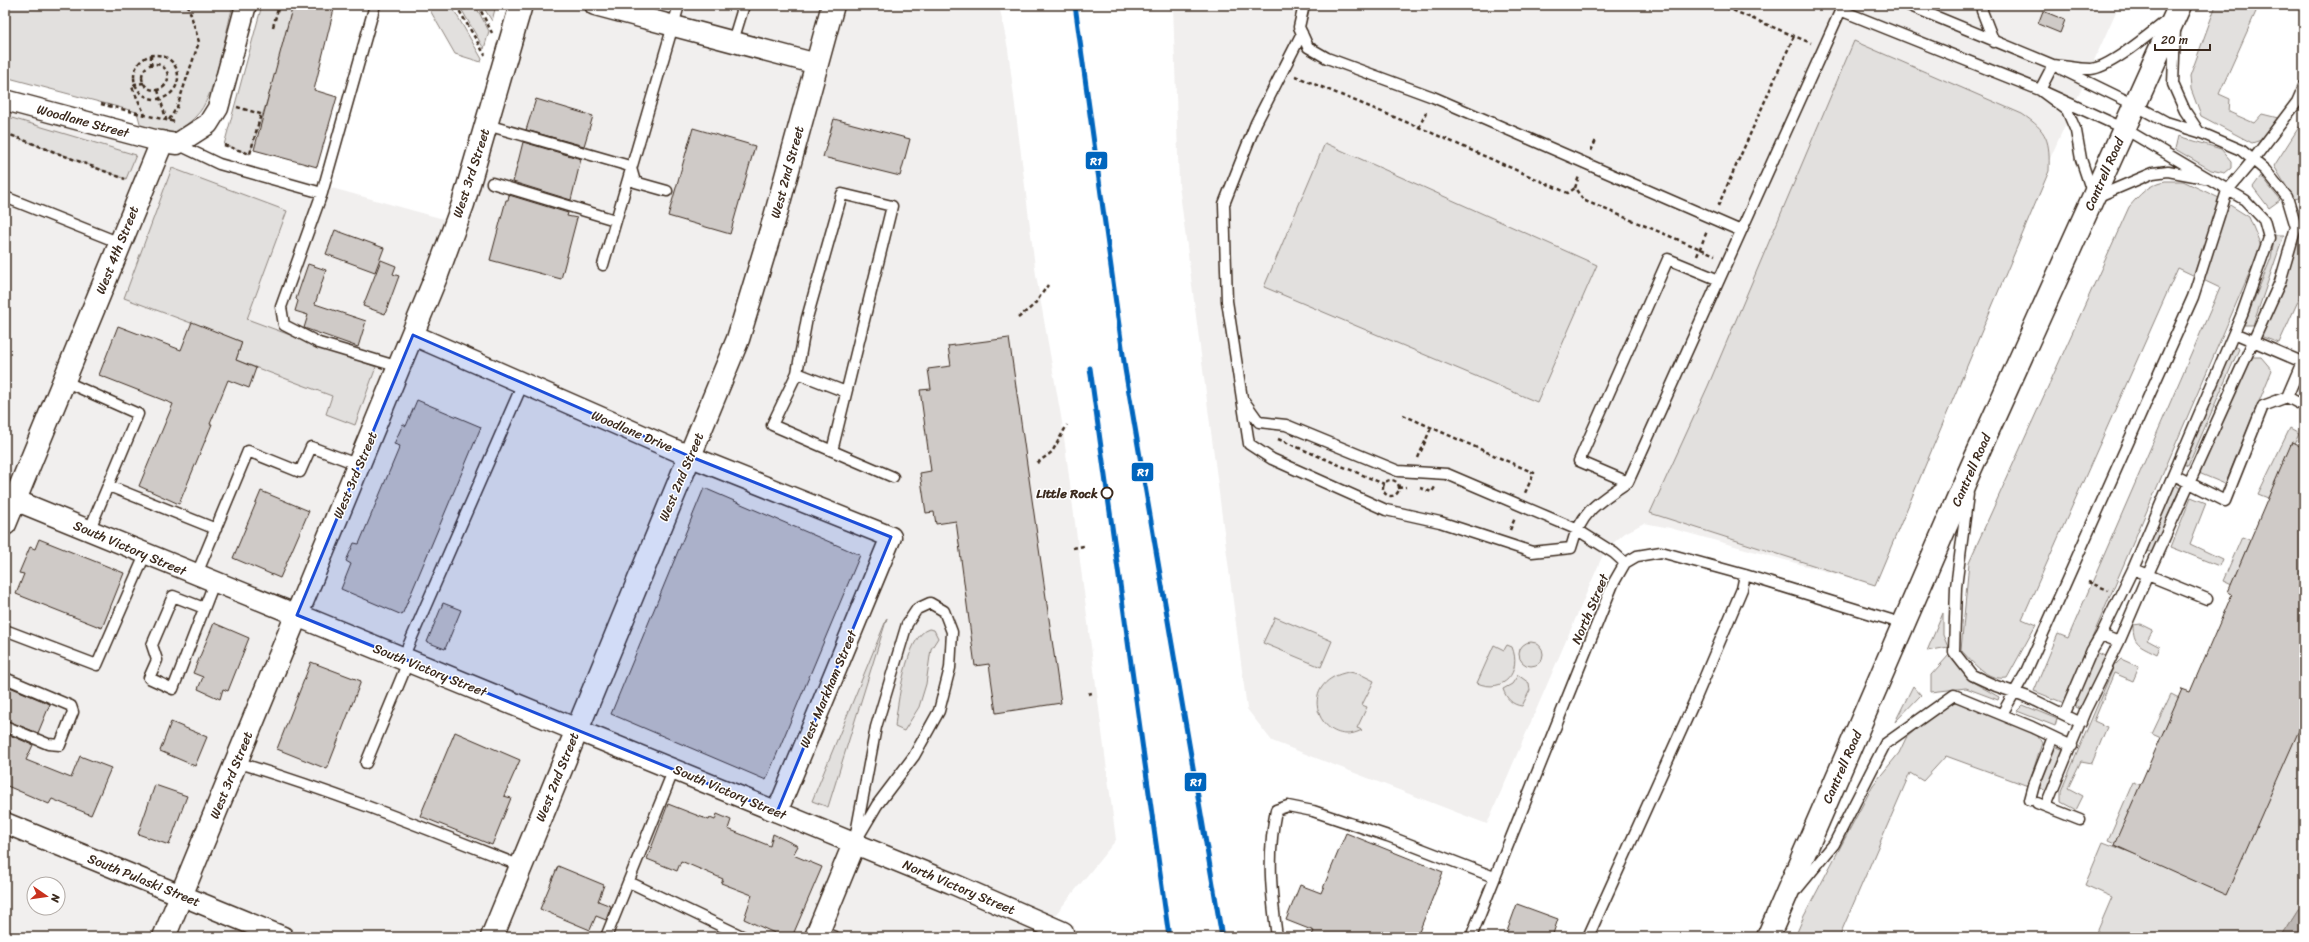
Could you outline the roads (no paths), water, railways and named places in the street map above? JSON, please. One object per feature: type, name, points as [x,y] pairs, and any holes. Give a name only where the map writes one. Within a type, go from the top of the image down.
[{"type":"main road","name":"West 3rd Street","points":[[164,937],[413,335],[460,210],[487,125],[521,5]]},
{"type":"main road","name":"West 2nd Street","points":[[492,937],[728,364],[750,301],[834,5]]},
{"type":"main road","name":"Cantrell Road","points":[[1768,937],[1971,468],[2178,9]]},
{"type":"main road","name":"West 4th Street","points":[[5,524],[10,498],[64,381],[120,243],[169,143]]},
{"type":"main road","name":"South Victory Street","points":[[296,615],[405,661],[577,730]]},
{"type":"main road","points":[[823,935],[854,844]]},
{"type":"street","points":[[595,5],[817,64]]},
{"type":"street","points":[[169,143],[204,128],[218,108],[240,8]]},
{"type":"street","name":"Woodlane Street","points":[[5,100],[169,143]]},
{"type":"street","name":"Woodlane Drive","points":[[413,335],[689,456],[891,537],[879,565]]},
{"type":"street","name":"South Victory Street","points":[[10,498],[146,555],[296,615]]},
{"type":"street","name":"West Markham Street","points":[[777,812],[879,565]]},
{"type":"street","name":"South Victory Street","points":[[577,730],[854,844]]},
{"type":"street","name":"South Pulaski Street","points":[[5,823],[283,937]]},
{"type":"street","name":"North Victory Street","points":[[854,844],[1064,934]]},
{"type":"lane","points":[[375,5],[322,193],[280,307],[284,324],[319,343],[400,367]]},
{"type":"lane","points":[[603,265],[630,168],[679,5]]},
{"type":"lane","points":[[733,41],[744,5]]},
{"type":"lane","points":[[1304,5],[1299,27],[1308,46],[1327,58],[1433,97],[1741,231]]},
{"type":"lane","points":[[1908,5],[1994,42],[2053,65],[2135,105],[2166,122],[2199,132],[2241,150],[2264,170],[2287,198],[2296,228]]},
{"type":"lane","points":[[1982,5],[1982,11],[1994,42]]},
{"type":"lane","points":[[1302,33],[1256,123],[1224,204],[1227,301],[1249,444],[1272,460],[1386,510],[1440,522],[1532,552],[1571,548],[1576,529],[1596,504],[1628,482],[1841,7],[2040,90],[2124,129],[2213,179],[2227,191],[2245,200],[2264,220],[2269,238],[2234,333],[2174,475],[2133,569],[2101,635],[2092,650],[2065,713]]},
{"type":"lane","points":[[2053,65],[2092,69],[2107,63],[2126,51],[2178,9]]},
{"type":"lane","points":[[2178,9],[2174,84],[2185,111],[2199,132]]},
{"type":"lane","points":[[2040,90],[2053,65]]},
{"type":"lane","points":[[2002,714],[2032,659],[2193,297],[2227,191],[2253,160],[2297,102],[2304,86]]},
{"type":"lane","points":[[2040,90],[2066,110],[2076,131],[2081,159],[2094,198],[2153,173],[2168,171],[2213,179]]},
{"type":"lane","points":[[487,125],[630,168]]},
{"type":"lane","points":[[169,143],[219,164],[322,193]]},
{"type":"lane","points":[[630,168],[635,182],[667,191]]},
{"type":"lane","points":[[492,183],[616,220]]},
{"type":"lane","points":[[832,451],[892,206],[842,194],[807,318],[797,373],[772,425],[832,451],[893,477]]},
{"type":"lane","points":[[5,197],[120,243]]},
{"type":"lane","points":[[2038,803],[2072,746],[2085,711],[2119,642],[2148,574],[2280,282],[2296,228],[2304,219]]},
{"type":"lane","points":[[1628,482],[1579,461],[1668,258],[1719,280]]},
{"type":"lane","points":[[2174,475],[2225,501],[2263,406],[2287,397],[2302,362],[2234,333]]},
{"type":"lane","points":[[797,373],[846,392]]},
{"type":"lane","points":[[64,381],[138,414],[89,531]]},
{"type":"lane","points":[[366,763],[405,661],[523,383]]},
{"type":"lane","points":[[2287,397],[2304,406]]},
{"type":"lane","points":[[1243,399],[1259,422],[1286,426],[1398,472],[1447,474],[1576,529],[1614,553],[1625,564]]},
{"type":"lane","points":[[204,608],[173,596],[152,645],[157,660],[149,678],[173,689],[204,608],[205,579],[216,529],[248,451],[300,472],[311,447],[359,465]]},
{"type":"lane","points":[[1971,468],[1956,587],[1954,652],[1972,674],[2065,713],[2081,723]]},
{"type":"lane","points":[[109,486],[216,529]]},
{"type":"lane","name":"North Street","points":[[1471,937],[1613,584],[1625,564],[1637,556],[1661,552],[1745,575],[1904,624]]},
{"type":"lane","points":[[5,630],[97,665],[146,555]]},
{"type":"lane","points":[[2133,569],[2207,599]]},
{"type":"lane","points":[[1588,937],[1695,700],[1742,589],[1745,575]]},
{"type":"lane","points":[[930,603],[944,611],[952,632],[950,668],[939,711],[914,756],[877,805],[854,844],[876,727],[907,624],[917,609],[930,603]]},
{"type":"lane","points":[[2101,635],[2119,642]]},
{"type":"lane","points":[[5,678],[71,706],[73,712],[60,745],[48,744],[5,726]]},
{"type":"lane","points":[[1778,912],[1834,844],[1885,744],[1954,695],[2002,714],[2072,746]]},
{"type":"lane","points":[[2038,803],[2034,785],[2053,737]]},
{"type":"lane","points":[[236,762],[279,775],[407,821],[521,866]]},
{"type":"lane","points":[[606,937],[674,769]]},
{"type":"lane","points":[[2038,803],[2080,820]]},
{"type":"lane","points":[[1277,937],[1269,874],[1271,836],[1276,810],[1288,806],[1313,811],[1388,836],[1494,877]]},
{"type":"lane","points":[[629,882],[744,937]]},
{"type":"place","name":"Little Rock","points":[[1107,493]]}]
